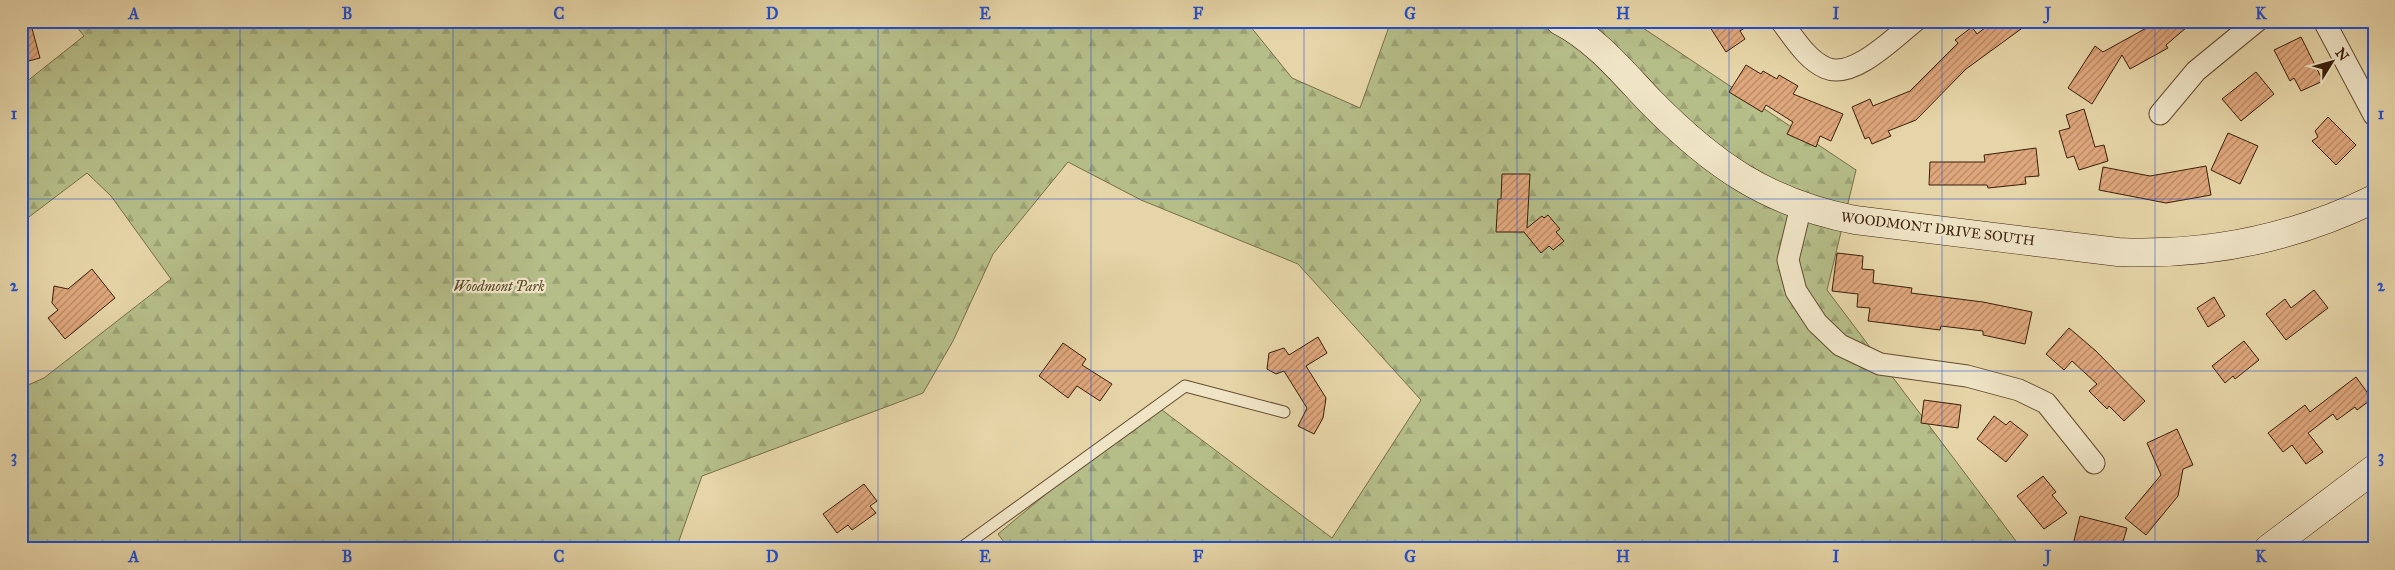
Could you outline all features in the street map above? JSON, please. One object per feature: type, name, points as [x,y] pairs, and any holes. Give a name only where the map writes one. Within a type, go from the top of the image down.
[{"type":"main road","name":"WOODMONT DRIVE SOUTH","points":[[1575,24],[1681,133],[1715,161],[1741,179],[1801,206],[1827,215],[2118,252],[2155,254],[2228,248],[2351,211],[2374,199]]},
{"type":"main road","points":[[2268,549],[2374,469]]},
{"type":"street","points":[[1781,21],[1800,46],[1817,63],[1827,69],[1839,72],[1848,70],[1881,48],[1915,21]]},
{"type":"street","points":[[2160,114],[2196,71],[2257,21]]},
{"type":"street","points":[[2324,21],[2374,115]]},
{"type":"street","points":[[1801,206],[1788,260],[1796,291],[1817,323],[1840,345],[1880,364],[1967,376],[2019,390],[2046,403],[2094,463]]},
{"type":"lane","points":[[960,549],[1185,386],[1284,412]]},
{"type":"green space","name":"Woodmont Park","points":[[72,21],[1246,21],[1292,78],[1360,108],[1391,21],[1600,21],[1640,26],[1856,170],[1827,290],[2022,549],[1009,549],[998,534],[1154,404],[1332,538],[1421,400],[1298,264],[1141,200],[1068,162],[993,254],[953,341],[923,393],[702,476],[676,549],[21,549],[21,388],[44,378],[171,279],[111,196],[87,173],[21,223],[21,86],[84,36]]},
{"type":"building","points":[[21,21],[30,21],[40,58],[21,63]]},
{"type":"building","points":[[1706,21],[1755,21],[1740,31],[1745,39],[1726,52]]},
{"type":"building","points":[[1994,21],[2032,21],[1966,69],[1916,120],[1888,131],[1891,136],[1872,144],[1869,137],[1865,139],[1852,107],[1870,99],[1873,106],[1910,91],[1958,43],[1955,40],[1972,27],[1977,34]]},
{"type":"building","points":[[2159,21],[2194,21],[2166,45],[2168,48],[2130,69],[2122,55],[2092,104],[2068,88],[2095,46],[2103,52]]},
{"type":"building","points":[[2301,37],[2323,81],[2301,91],[2294,78],[2290,81],[2274,50]]},
{"type":"building","points":[[1746,65],[1761,74],[1763,71],[1777,79],[1779,75],[1798,86],[1793,94],[1843,114],[1831,141],[1820,136],[1816,147],[1787,134],[1793,122],[1766,105],[1762,112],[1729,92]]},
{"type":"building","points":[[2256,72],[2274,94],[2241,121],[2222,99]]},
{"type":"building","points":[[2084,109],[2095,147],[2104,145],[2108,161],[2079,170],[2074,156],[2067,158],[2059,131],[2070,128],[2066,115]]},
{"type":"building","points":[[2328,117],[2356,145],[2336,165],[2312,141],[2318,137],[2315,131]]},
{"type":"building","points":[[2228,133],[2258,146],[2240,184],[2211,170]]},
{"type":"building","points":[[2036,148],[2039,176],[2025,177],[2026,184],[1988,188],[1987,185],[1929,185],[1930,162],[1985,162],[1984,155]]},
{"type":"building","points":[[2206,166],[2211,195],[2166,203],[2099,190],[2103,167],[2150,176]]},
{"type":"building","points":[[1502,174],[1530,174],[1527,228],[1542,216],[1544,218],[1548,215],[1560,229],[1556,232],[1564,241],[1553,250],[1549,246],[1541,253],[1524,232],[1496,232],[1498,199],[1501,199]]},
{"type":"building","points":[[1837,253],[1863,256],[1862,269],[1874,270],[1873,283],[1912,288],[1911,293],[1983,302],[2032,312],[2025,344],[1983,335],[1983,331],[1941,326],[1940,330],[1868,321],[1870,308],[1857,307],[1858,294],[1832,291]]},
{"type":"building","points":[[92,269],[115,298],[65,339],[48,318],[58,310],[52,303],[54,286],[68,289]]},
{"type":"building","points":[[2314,290],[2328,308],[2286,340],[2266,314],[2285,299],[2291,308]]},
{"type":"building","points":[[2214,297],[2225,316],[2208,327],[2197,308]]},
{"type":"building","points":[[2069,328],[2096,351],[2145,401],[2124,421],[2109,406],[2107,409],[2089,391],[2097,384],[2072,361],[2064,370],[2046,354]]},
{"type":"building","points":[[1318,337],[1327,353],[1306,366],[1326,398],[1323,418],[1314,434],[1298,426],[1307,408],[1284,371],[1276,374],[1267,369],[1269,353],[1284,348],[1289,355]]},
{"type":"building","points":[[2244,341],[2259,360],[2235,379],[2233,376],[2225,383],[2212,366]]},
{"type":"building","points":[[1063,343],[1086,359],[1082,365],[1112,384],[1100,401],[1077,386],[1068,398],[1039,376]]},
{"type":"building","points":[[2356,377],[2372,399],[2357,410],[2355,407],[2337,420],[2333,414],[2308,433],[2323,452],[2306,464],[2292,445],[2283,452],[2268,433],[2305,405],[2310,412]]},
{"type":"building","points":[[1924,400],[1961,405],[1958,428],[1921,423]]},
{"type":"building","points":[[1994,416],[2006,425],[2010,421],[2028,435],[2006,462],[1977,439]]},
{"type":"building","points":[[2177,429],[2193,465],[2183,469],[2178,496],[2146,535],[2125,518],[2161,475],[2147,443]]},
{"type":"building","points":[[2043,476],[2056,492],[2052,495],[2067,513],[2044,529],[2017,496]]},
{"type":"building","points":[[864,484],[877,501],[870,506],[876,513],[852,530],[848,525],[837,533],[823,514]]},
{"type":"building","points":[[2080,516],[2127,528],[2121,549],[2072,549]]}]
